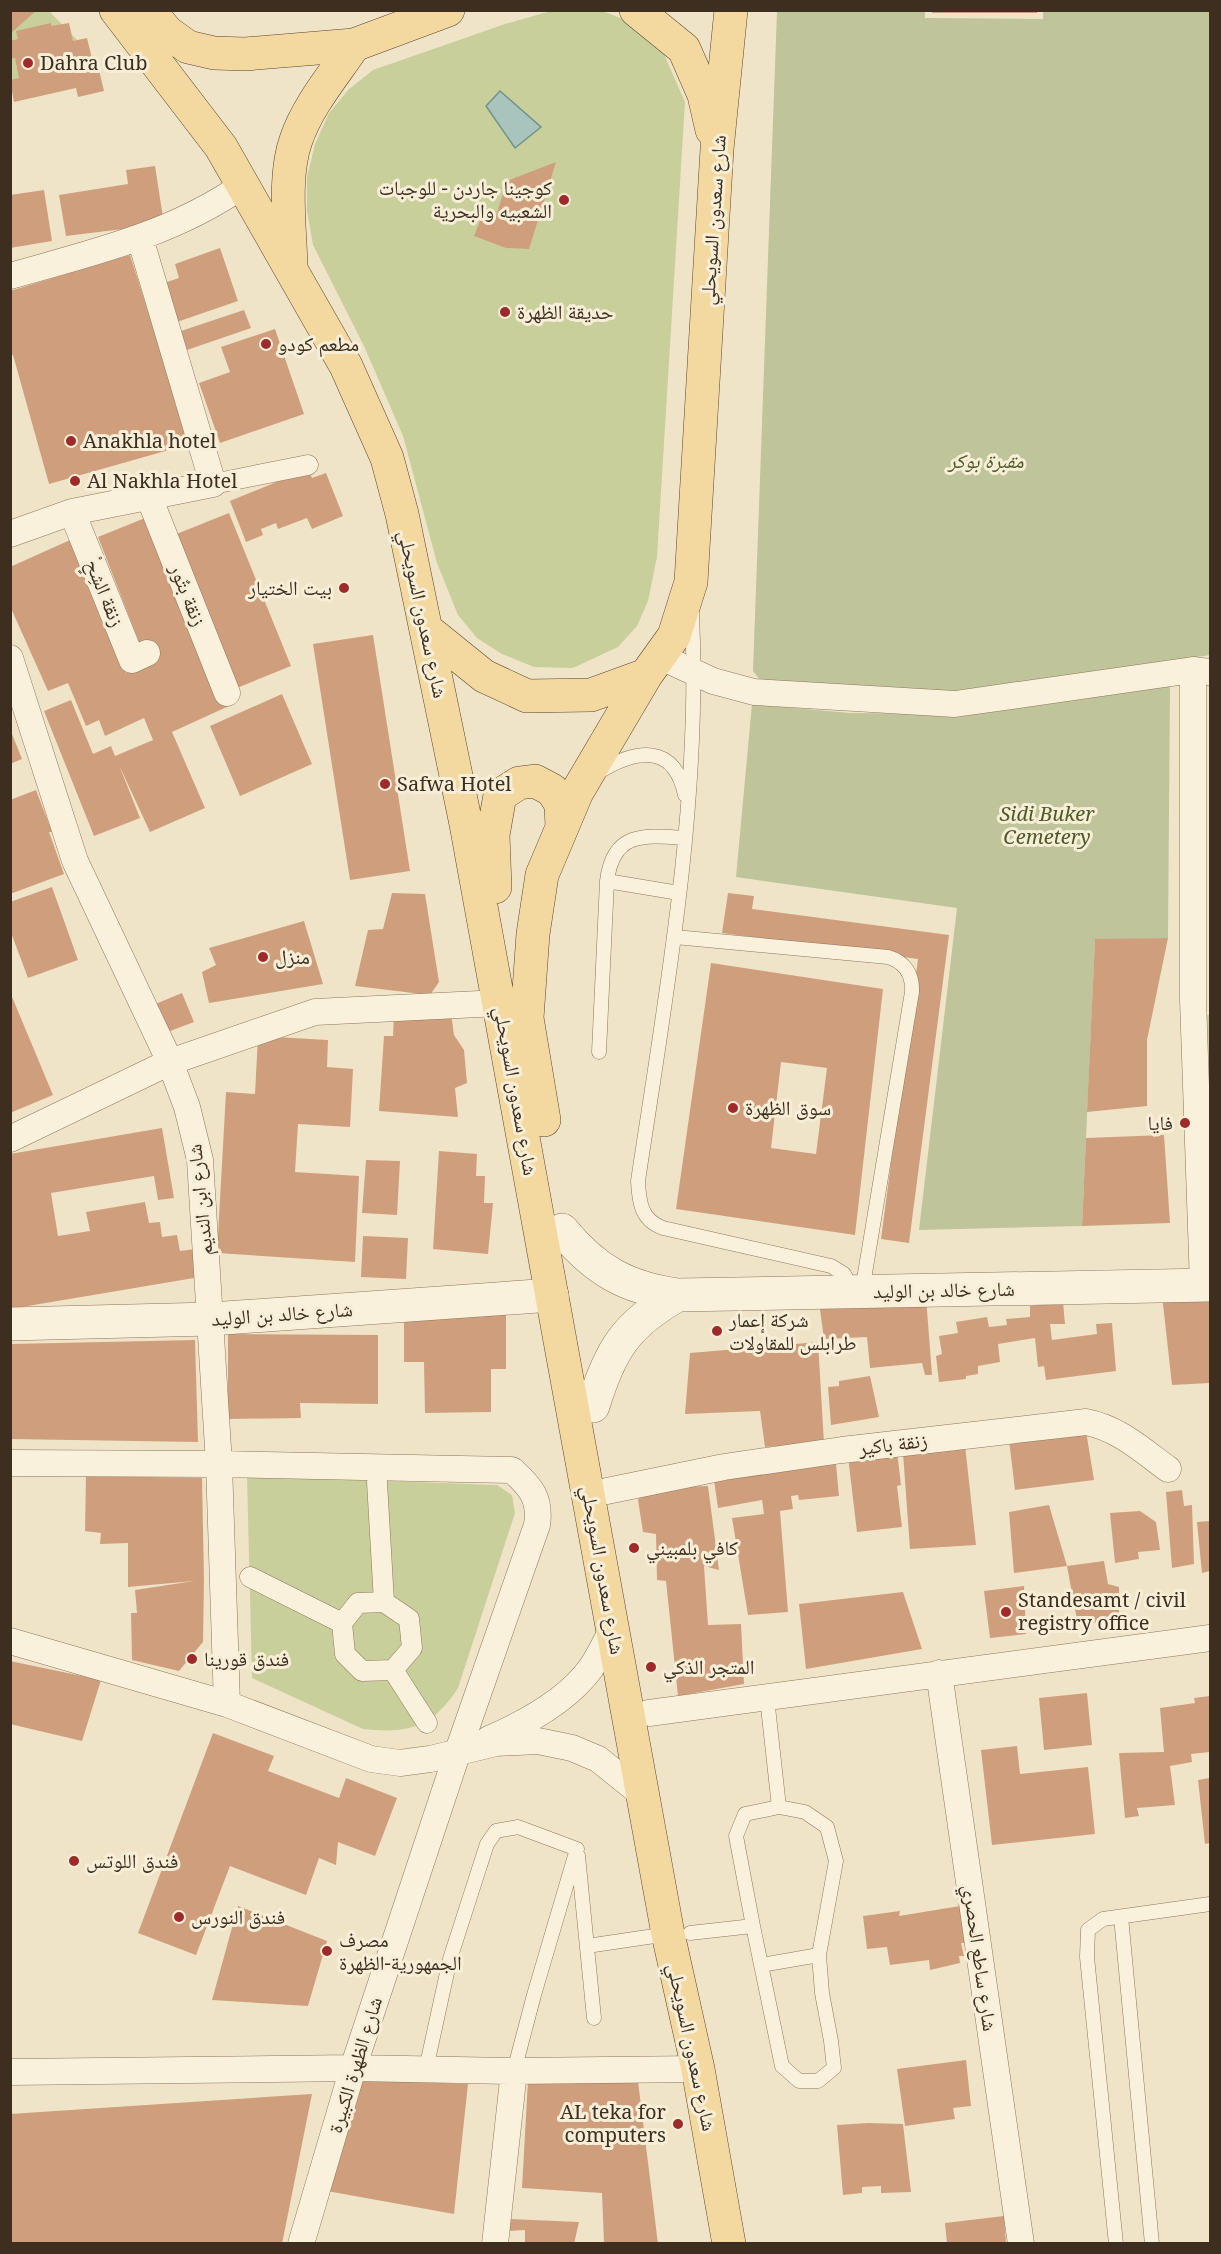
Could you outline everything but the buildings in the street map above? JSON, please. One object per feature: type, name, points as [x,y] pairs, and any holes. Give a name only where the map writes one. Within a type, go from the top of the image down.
[{"type":"main road","name":"شارع سعدون السويحلي","points":[[116,10],[221,147],[346,366],[387,458],[402,514],[427,630],[500,1003],[643,1795],[679,1934],[746,2244]]},
{"type":"main road","points":[[149,10],[166,32],[188,47],[245,54],[354,45],[448,10]]},
{"type":"main road","points":[[636,10],[684,49],[704,96],[717,149]]},
{"type":"main road","name":"شارع سعدون السويحلي","points":[[729,2244],[698,2069],[649,1713],[562,1230],[527,1017],[533,934],[542,875],[577,792],[652,665],[674,636],[691,582],[717,149],[731,10]]},
{"type":"main road","points":[[291,267],[289,176],[295,141],[312,105],[354,45]]},
{"type":"main road","points":[[427,630],[484,676],[527,696],[591,695],[652,665]]},
{"type":"main road","points":[[500,1003],[493,835],[500,795],[519,783],[535,781],[552,790],[561,804],[562,827]]},
{"type":"street","points":[[10,276],[140,238],[216,204],[243,185]]},
{"type":"street","points":[[140,238],[213,484]]},
{"type":"street","points":[[10,534],[72,512],[308,465]]},
{"type":"street","name":"زنقة بتٌور","points":[[149,497],[227,693]]},
{"type":"street","name":"ْزنقة الشِحٍ","points":[[72,512],[132,660],[147,653]]},
{"type":"street","name":"شارع ابن النديم","points":[[10,658],[75,861],[170,1062],[187,1107],[200,1160],[219,1464],[227,1704]]},
{"type":"street","points":[[652,665],[695,672],[721,684],[754,692],[955,704],[1202,671],[1202,1000],[1207,1285]]},
{"type":"street","points":[[10,1139],[170,1062],[315,1012],[500,1003]]},
{"type":"street","name":"شارع خالد بن الوليد","points":[[562,1230],[577,1249],[613,1276],[645,1289],[678,1295],[1207,1285]]},
{"type":"street","name":"شارع خالد بن الوليد","points":[[593,1406],[602,1375],[620,1342],[632,1327],[653,1309],[678,1295]]},
{"type":"street","name":"شارع خالد بن الوليد","points":[[10,1324],[211,1319],[552,1296]]},
{"type":"street","name":"زنقة باكير","points":[[608,1491],[724,1467],[842,1450],[1086,1422],[1103,1425],[1124,1437],[1168,1469]]},
{"type":"street","name":"شارع الظهرة الكبيرة","points":[[10,1463],[219,1464],[512,1470],[529,1485],[539,1510],[537,1525],[458,1751],[353,2068],[301,2244]]},
{"type":"street","points":[[376,1482],[384,1602]]},
{"type":"street","points":[[250,1577],[342,1623]]},
{"type":"street","points":[[384,1602],[409,1618],[412,1648],[393,1670],[362,1671],[345,1654],[342,1623],[358,1603],[384,1602]]},
{"type":"street","points":[[458,1751],[511,1730],[548,1708],[590,1668],[613,1628]]},
{"type":"street","points":[[649,1713],[1210,1638]]},
{"type":"street","points":[[10,1641],[227,1704],[371,1760],[400,1764],[496,1743],[538,1741],[572,1748],[598,1760],[643,1795]]},
{"type":"street","points":[[393,1670],[427,1723]]},
{"type":"street","name":"شارع ساطع الحصري","points":[[939,1673],[1021,2244]]},
{"type":"street","points":[[10,2072],[353,2068],[514,2071],[698,2069]]},
{"type":"street","points":[[495,2244],[514,2071]]},
{"type":"lane","points":[[691,582],[695,672],[685,838],[675,937],[638,1180],[641,1207],[646,1218],[663,1227],[831,1266],[844,1274],[858,1292]]},
{"type":"lane","points":[[577,792],[597,773],[616,761],[634,755],[651,754],[667,761],[677,772],[684,788],[687,806]]},
{"type":"lane","points":[[599,1052],[607,881],[612,857],[628,841],[639,836],[685,838]]},
{"type":"lane","points":[[607,881],[679,893]]},
{"type":"lane","points":[[675,937],[888,957],[902,963],[908,969],[912,992],[858,1292]]},
{"type":"lane","points":[[767,1698],[779,1807]]},
{"type":"lane","points":[[779,1807],[805,1812],[826,1827],[836,1861],[819,1955],[822,1993],[834,2068],[818,2081],[799,2081],[782,2066],[753,1926],[736,1836],[745,1814],[779,1807]]},
{"type":"lane","points":[[426,2069],[450,1959],[487,1844],[495,1832],[518,1827],[577,1849]]},
{"type":"lane","points":[[577,1849],[594,2018]]},
{"type":"lane","points":[[514,2071],[577,1849]]},
{"type":"lane","points":[[1116,2244],[1088,1957],[1088,1930],[1103,1919],[1210,1904]]},
{"type":"lane","points":[[1121,1917],[1152,2244]]},
{"type":"lane","points":[[587,1946],[753,1926]]},
{"type":"lane","points":[[761,1965],[819,1955]]},
{"type":"green space","points":[[600,10],[628,21],[664,54],[685,102],[657,557],[648,601],[637,626],[618,647],[573,668],[534,667],[502,654],[477,638],[458,615],[437,563],[403,436],[364,346],[313,245],[307,211],[307,177],[315,144],[329,113],[349,89],[373,70],[505,24],[551,11]]},
{"type":"green space","name":"مقبرة بوكر","points":[[925,10],[925,18],[1043,19],[1043,11],[1210,11],[1210,655],[951,695],[760,680],[753,671],[777,11]]},
{"type":"green space","name":"Dahra Club","points":[[11,11],[49,11],[79,42],[11,84]]},
{"type":"green space","name":"Sidi Buker Cemetery","points":[[1170,683],[1168,938],[1095,940],[1082,1226],[919,1230],[957,908],[736,877],[752,704],[850,713],[967,714]]},
{"type":"green space","points":[[1207,1015],[1210,1015],[1210,1117]]},
{"type":"green space","points":[[247,1476],[497,1485],[512,1495],[515,1513],[458,1688],[439,1712],[407,1729],[363,1729],[252,1678]]},
{"type":"water","points":[[500,91],[541,127],[515,148],[486,106]]},
{"type":"place","name":"Dahra Club","points":[[28,63]]},
{"type":"place","name":"كوجينا جاردن - للوجبات الشعبيه والبحرية","points":[[564,200]]},
{"type":"place","name":"حديقة الظهرة","points":[[505,312]]},
{"type":"place","name":"مطعم كودو","points":[[266,344]]},
{"type":"place","name":"Anakhla hotel","points":[[71,441]]},
{"type":"place","name":"Al Nakhla Hotel","points":[[75,481]]},
{"type":"place","name":"بيت الختيار","points":[[344,588]]},
{"type":"place","name":"Safwa Hotel","points":[[385,784]]},
{"type":"place","name":"منزل","points":[[263,957]]},
{"type":"place","name":"سوق الظهرة","points":[[733,1108]]},
{"type":"place","name":"فايا","points":[[1185,1123]]},
{"type":"place","name":"شركة إعمار طرابلس للمقاولات","points":[[717,1331]]},
{"type":"place","name":"كافي بلمبيني","points":[[634,1548]]},
{"type":"place","name":"Standesamt / civil registry office","points":[[1006,1612]]},
{"type":"place","name":"فندق قورينا","points":[[192,1659]]},
{"type":"place","name":"المتجر الذكي","points":[[651,1667]]},
{"type":"place","name":"فندق اللوتس","points":[[74,1861]]},
{"type":"place","name":"فندق النورس","points":[[179,1917]]},
{"type":"place","name":"مصرف الجمهورية-الظهرة","points":[[327,1951]]},
{"type":"place","name":"AL teka for computers","points":[[678,2124]]}]
